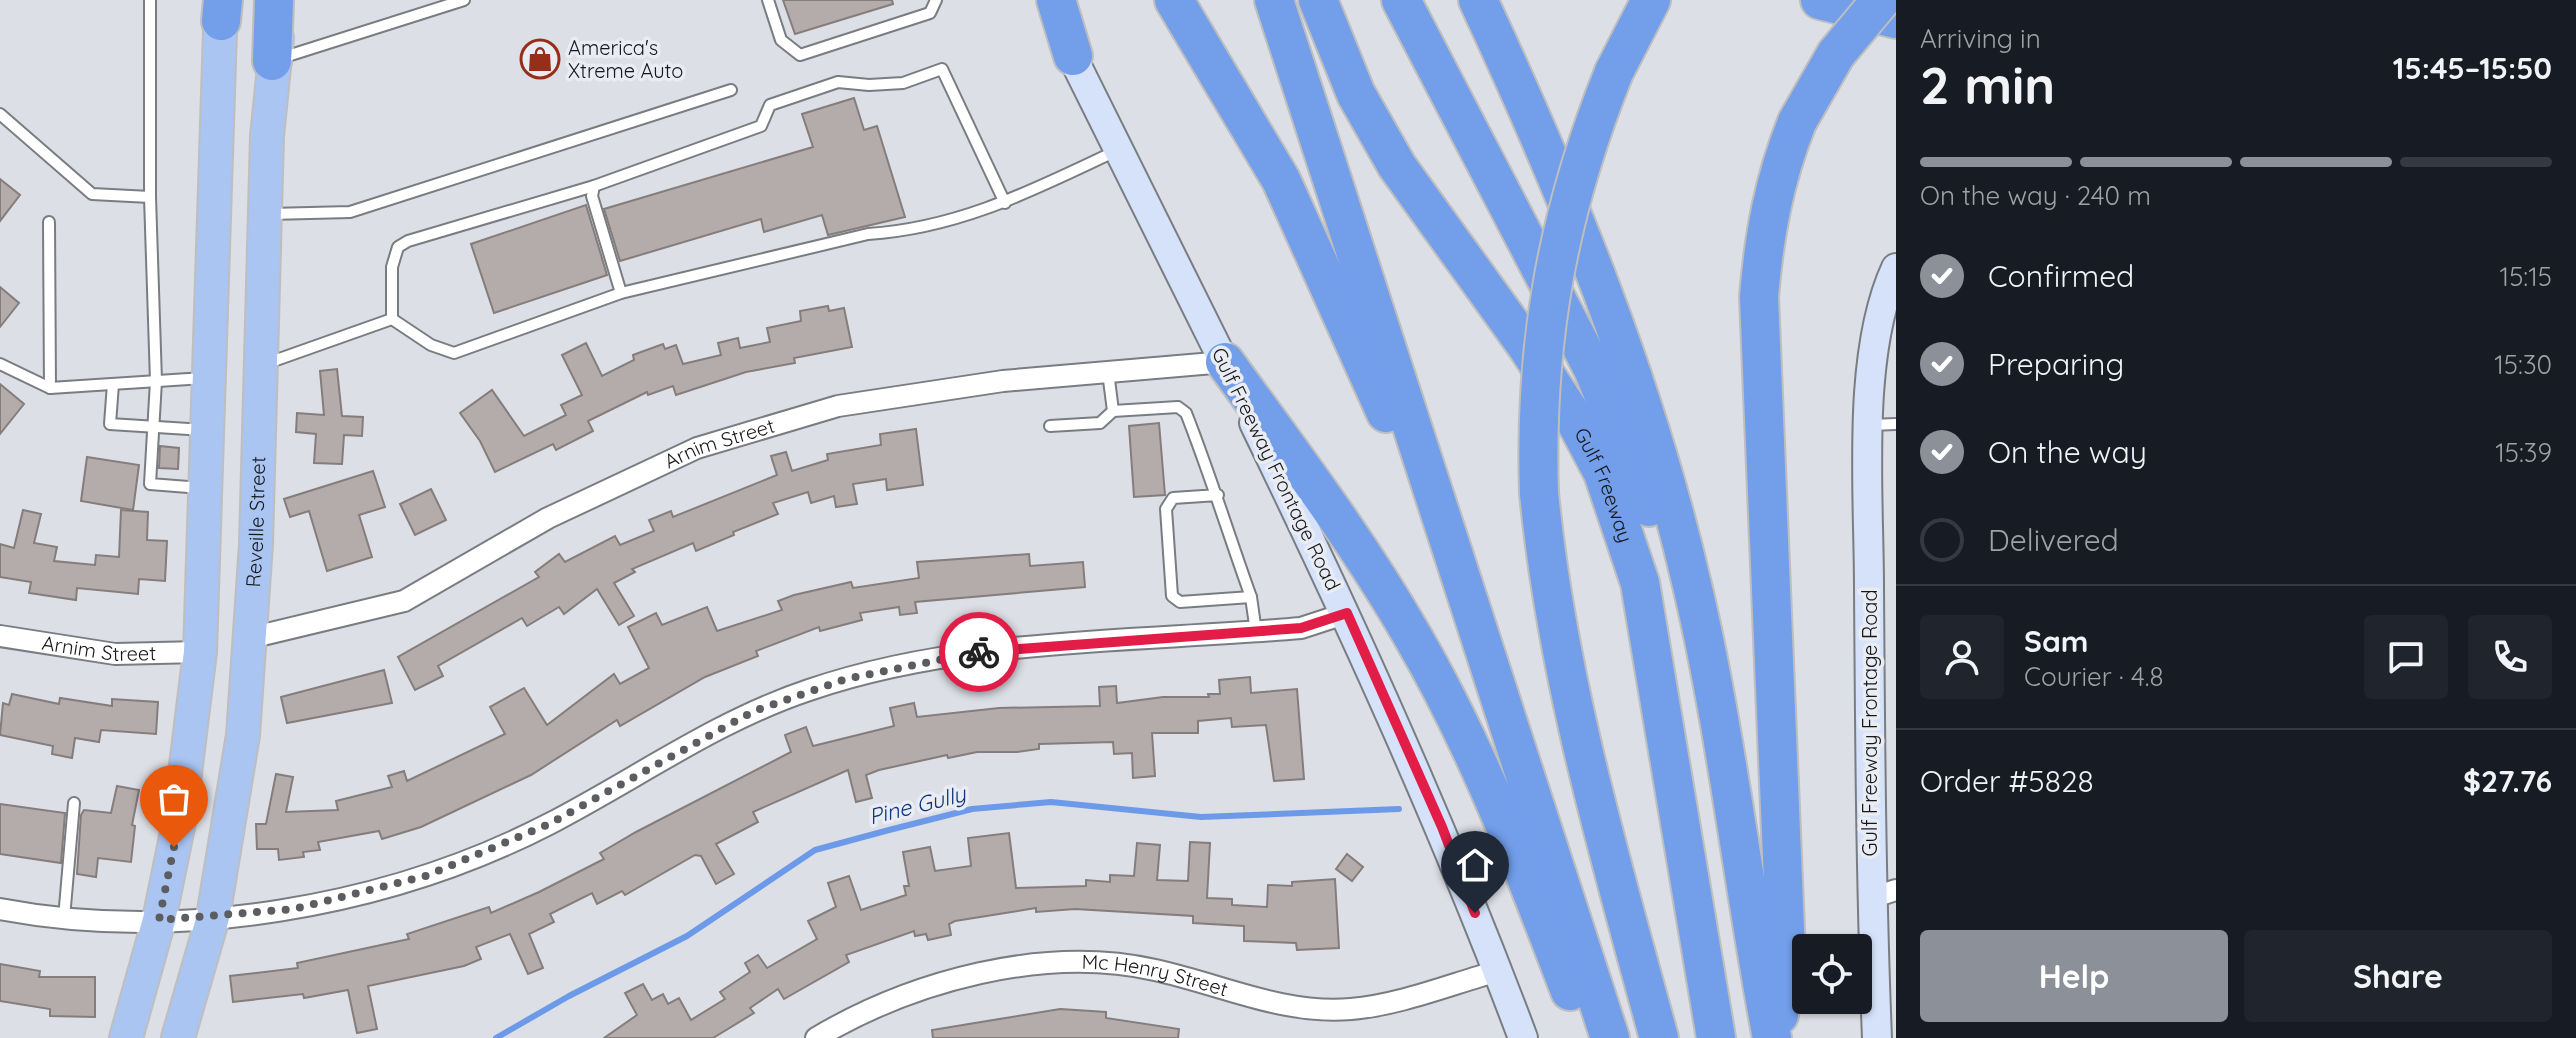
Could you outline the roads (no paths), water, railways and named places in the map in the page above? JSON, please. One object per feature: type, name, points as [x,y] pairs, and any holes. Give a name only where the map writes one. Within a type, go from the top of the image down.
[{"type":"highway","points":[[272,61],[274,0]]},
{"type":"highway","points":[[1056,0],[1073,56]]},
{"type":"highway","points":[[1174,0],[1281,180],[1454,564]]},
{"type":"highway","points":[[1274,0],[1454,564],[1610,1038]]},
{"type":"highway","points":[[1401,0],[1593,369],[1641,485],[1663,547],[1704,692],[1774,1038]]},
{"type":"highway","points":[[1651,0],[1600,107],[1555,256],[1539,388],[1539,493],[1547,570],[1565,671],[1592,788],[1659,1038]]},
{"type":"highway","points":[[1820,0],[1896,19]]},
{"type":"highway","points":[[1774,1038],[1786,954],[1759,297],[1765,226],[1777,173],[1797,122],[1836,54],[1881,0]]},
{"type":"highway","points":[[1482,8],[1581,232],[1625,348],[1662,468],[1692,583],[1718,703],[1750,922]]},
{"type":"highway","name":"Gulf Freeway","points":[[1321,10],[1356,94],[1397,166],[1528,348],[1575,420],[1603,473],[1625,531],[1643,598],[1716,1038]]},
{"type":"highway","points":[[1225,362],[1336,517],[1433,672],[1475,755],[1509,834],[1588,1038]]},
{"type":"main road","name":"Reveille Street","points":[[178,1038],[213,917],[243,735],[256,544],[264,214],[272,61],[285,0]]},
{"type":"main road","name":"Gulf Freeway Frontage Road","points":[[1042,0],[1120,149],[1347,613],[1442,827],[1523,1038]]},
{"type":"main road","points":[[126,1038],[159,920],[181,807],[200,652],[222,7]]},
{"type":"main road","name":"Gulf Freeway Frontage Road","points":[[1877,1038],[1884,894],[1882,424],[1876,336],[1896,268]]},
{"type":"main road","points":[[208,378],[259,366]]},
{"type":"street","name":"Arnim Street","points":[[250,638],[404,601],[548,518],[697,448],[838,406],[1003,381],[1225,362]]},
{"type":"street","points":[[0,909],[64,918],[159,920],[294,909],[426,876],[549,824],[754,711],[846,679],[977,652],[1301,628],[1347,613]]},
{"type":"street","name":"Arnim Street","points":[[0,636],[115,654],[200,652]]},
{"type":"street","name":"Mc Henry Street","points":[[816,1038],[854,1016],[912,994],[962,978],[1021,967],[1084,962],[1153,970],[1271,1003],[1339,1009],[1383,1003],[1498,971]]},
{"type":"lane","points":[[150,0],[150,197],[156,381],[150,484],[205,488]]},
{"type":"lane","points":[[272,61],[464,0]]},
{"type":"lane","points":[[768,0],[781,40],[800,55],[930,13],[936,0]]},
{"type":"lane","points":[[392,319],[392,267],[398,247],[408,241],[594,186],[761,126],[770,105],[838,82],[869,85],[903,83],[942,69],[1005,203]]},
{"type":"lane","points":[[264,214],[350,212],[731,90]]},
{"type":"lane","points":[[0,114],[92,194],[150,197]]},
{"type":"lane","points":[[392,319],[431,345],[454,353],[621,293],[868,234],[907,231],[1005,203],[1120,149]]},
{"type":"lane","points":[[594,186],[592,196],[621,293]]},
{"type":"lane","points":[[49,222],[50,388]]},
{"type":"lane","points":[[259,366],[392,319]]},
{"type":"lane","points":[[0,364],[50,388],[208,378]]},
{"type":"lane","points":[[1108,372],[1113,411]]},
{"type":"lane","points":[[113,384],[110,424],[206,431]]},
{"type":"lane","points":[[1050,426],[1100,423],[1113,411],[1182,409],[1218,495],[1222,519],[1251,597],[1256,632]]},
{"type":"lane","points":[[1218,495],[1173,498],[1169,503],[1172,596],[1180,602],[1251,597]]},
{"type":"lane","points":[[64,918],[74,803]]},
{"type":"waterway","name":"Pine Gully","points":[[496,1038],[569,996],[687,936],[815,850],[889,830],[972,809],[1051,802],[1201,817],[1399,809]]},
{"type":"place","name":"America's Xtreme Auto","points":[[540,59]]}]
